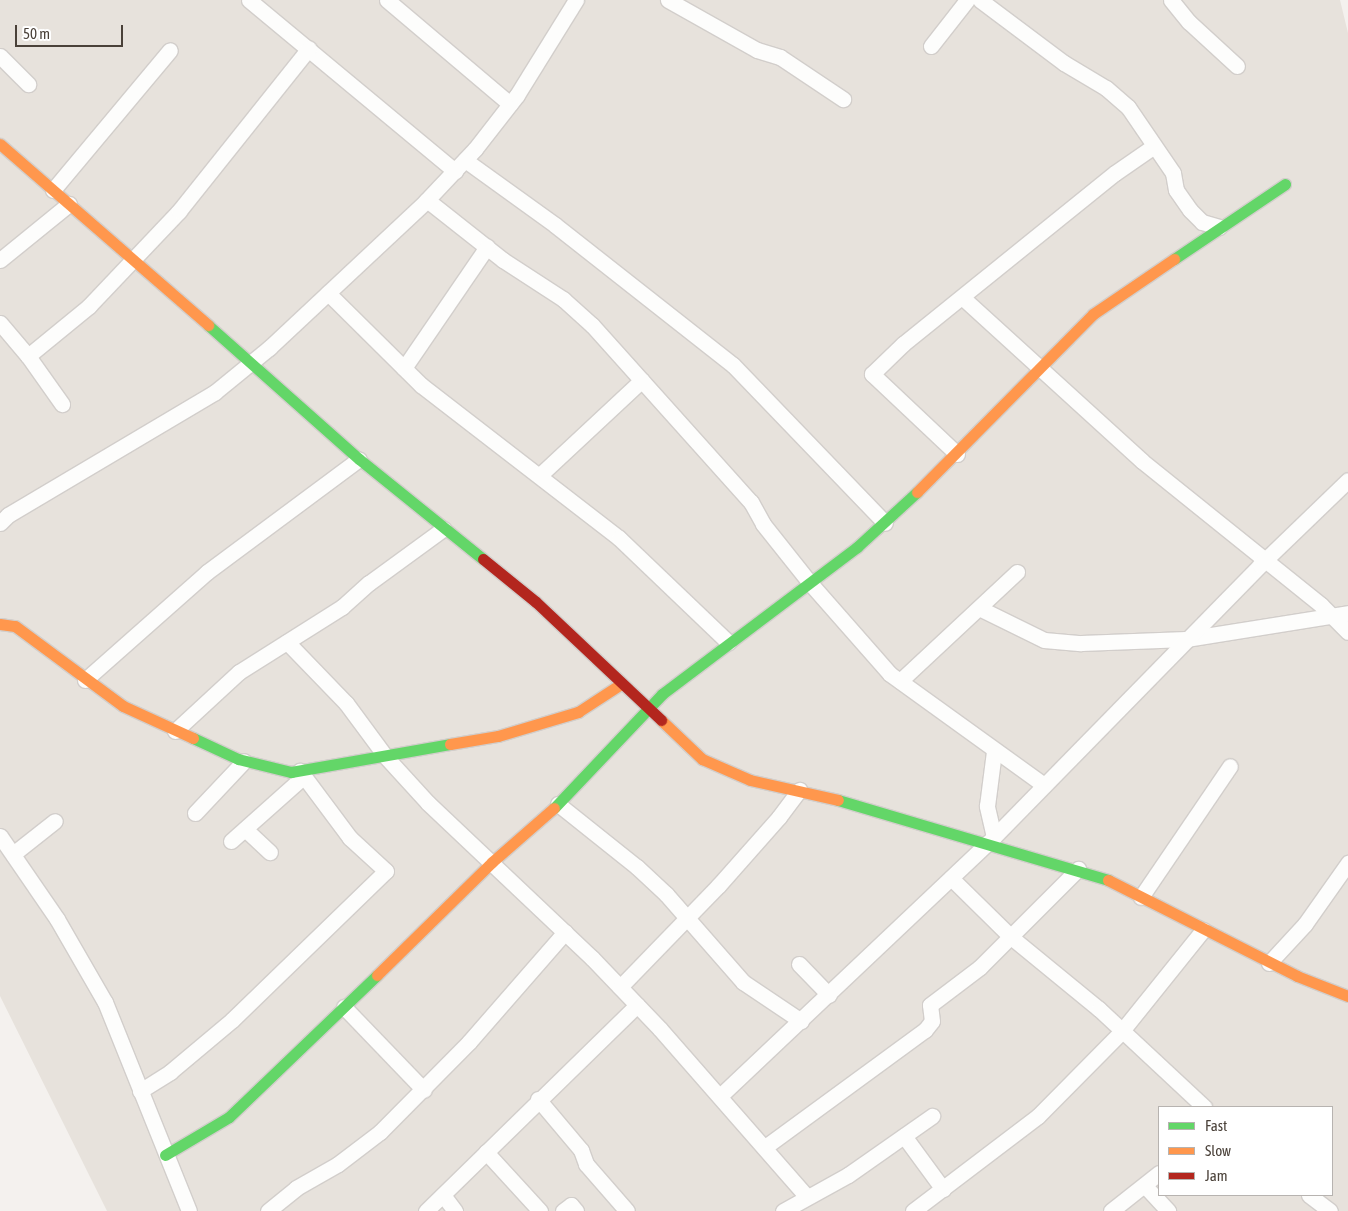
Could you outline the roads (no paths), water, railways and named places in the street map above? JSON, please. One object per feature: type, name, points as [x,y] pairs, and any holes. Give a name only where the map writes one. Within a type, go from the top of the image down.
[{"type":"street","points":[[249,0],[460,165],[555,225],[733,365],[885,523]]},
{"type":"street","points":[[387,0],[510,104]]},
{"type":"street","points":[[2,518],[198,402],[252,362],[427,200],[460,165],[510,104],[576,0]]},
{"type":"street","points":[[668,0],[757,50],[780,57],[842,99]]},
{"type":"street","points":[[931,46],[967,0]]},
{"type":"street","points":[[980,0],[1064,63],[1106,88],[1128,107],[1173,173],[1176,190],[1190,210],[1202,222],[1219,227]]},
{"type":"street","points":[[1171,0],[1189,22],[1237,66]]},
{"type":"street","points":[[28,356],[89,306],[179,211],[309,48]]},
{"type":"street","points":[[53,190],[170,50]]},
{"type":"street","points":[[0,56],[28,84]]},
{"type":"street","points":[[0,144],[252,362],[359,460],[536,602],[647,710],[702,758],[717,768],[750,780],[799,790],[991,840],[1103,877],[1203,930],[1269,962],[1348,996]]},
{"type":"street","points":[[957,454],[872,374],[903,344],[963,298],[1116,173],[1154,146]]},
{"type":"street","points":[[165,1155],[228,1117],[492,862],[558,804],[662,694],[728,642],[810,583],[885,523],[957,454],[1093,314],[1285,184]]},
{"type":"street","points":[[427,200],[487,247],[563,299],[592,325],[752,502],[763,524],[810,583],[900,681],[994,751],[1044,785]]},
{"type":"street","points":[[0,260],[69,204]]},
{"type":"street","points":[[404,368],[487,247]]},
{"type":"street","points":[[328,293],[404,368],[455,412],[540,475],[620,538],[728,642]]},
{"type":"street","points":[[963,298],[1142,461],[1332,615],[1348,632]]},
{"type":"street","points":[[0,323],[28,356],[62,404]]},
{"type":"street","points":[[540,475],[642,380]]},
{"type":"street","points":[[85,680],[207,572],[359,460]]},
{"type":"street","points":[[720,1096],[991,840],[1186,639],[1348,480]]},
{"type":"street","points":[[176,731],[239,672],[342,608],[369,583],[443,529]]},
{"type":"street","points":[[900,681],[1017,572]]},
{"type":"street","points":[[979,608],[1044,640],[1081,642],[1186,639],[1348,613]]},
{"type":"street","points":[[0,624],[15,626],[85,680],[123,706],[244,761],[291,772],[302,773],[498,736],[550,722],[601,700],[621,684]]},
{"type":"street","points":[[288,642],[346,703],[386,757],[428,802],[620,987],[720,1096],[807,1197]]},
{"type":"street","points":[[991,840],[987,806],[994,751]]},
{"type":"street","points":[[195,813],[244,761]]},
{"type":"street","points":[[1141,897],[1230,766]]},
{"type":"street","points":[[231,841],[302,773]]},
{"type":"street","points":[[140,1091],[170,1072],[232,1020],[386,871],[350,838],[302,773]]},
{"type":"street","points":[[620,987],[687,919],[779,817],[799,790]]},
{"type":"street","points":[[558,804],[637,867],[687,919],[743,982],[801,1021]]},
{"type":"street","points":[[13,854],[55,821]]},
{"type":"street","points":[[244,829],[270,852]]},
{"type":"street","points":[[0,836],[56,919],[105,1002],[189,1211]]},
{"type":"street","points":[[1269,962],[1305,924],[1348,863]]},
{"type":"street","points":[[765,1147],[925,1030],[932,1021],[930,1005],[980,967],[1078,869]]},
{"type":"street","points":[[951,878],[1011,937],[1099,1009],[1121,1032],[1203,1106]]},
{"type":"street","points":[[913,1211],[1038,1116],[1121,1032],[1203,930]]},
{"type":"street","points":[[268,1211],[296,1188],[338,1164],[380,1132],[424,1090],[565,932]]},
{"type":"street","points":[[799,964],[829,995]]},
{"type":"street","points":[[426,1211],[538,1099],[637,1005]]},
{"type":"street","points":[[344,1007],[424,1090]]},
{"type":"street","points":[[538,1099],[581,1150],[586,1164],[627,1211]]},
{"type":"street","points":[[783,1211],[848,1175],[932,1116]]},
{"type":"street","points":[[904,1136],[943,1188]]},
{"type":"street","points":[[486,1152],[540,1211]]},
{"type":"street","points":[[1111,1211],[1158,1174]]},
{"type":"street","points":[[1145,1186],[1168,1211]]},
{"type":"street","points":[[443,1195],[455,1211]]},
{"type":"street","points":[[1310,1196],[1330,1211]]},
{"type":"street","points":[[563,1211],[571,1206],[576,1211]]}]
